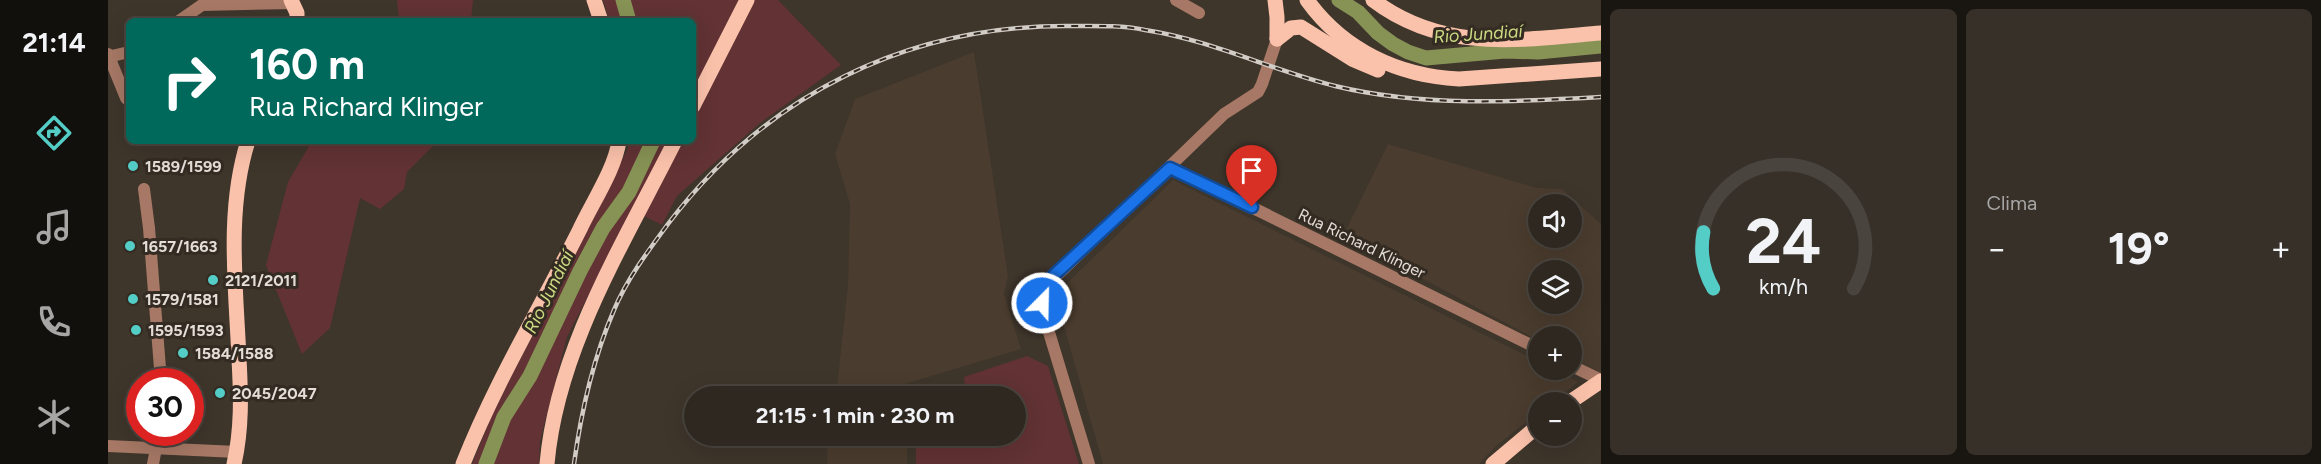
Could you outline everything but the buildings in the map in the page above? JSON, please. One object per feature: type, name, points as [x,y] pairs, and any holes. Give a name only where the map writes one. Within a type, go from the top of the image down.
[{"type":"main road","points":[[594,0],[600,18]]},
{"type":"main road","points":[[696,100],[747,0]]},
{"type":"main road","points":[[1275,0],[1277,17],[1275,43]]},
{"type":"main road","points":[[1307,0],[1338,35],[1373,58],[1406,71],[1441,79]]},
{"type":"main road","points":[[1373,0],[1416,26],[1462,38],[1502,39],[1601,33]]},
{"type":"main road","points":[[292,2],[296,18]]},
{"type":"main road","points":[[1275,43],[1291,28],[1301,27],[1352,59],[1370,67],[1424,81],[1601,69]]},
{"type":"main road","points":[[235,458],[242,412],[234,211],[240,165],[247,144]]},
{"type":"main road","points":[[463,464],[492,399],[613,163],[618,144]]},
{"type":"main road","points":[[547,464],[549,440],[564,378],[583,323],[673,144]]},
{"type":"main road","points":[[1582,394],[1601,381]]},
{"type":"main road","points":[[1582,405],[1601,393]]},
{"type":"main road","points":[[1493,464],[1528,434]]},
{"type":"main road","points":[[1506,464],[1528,445]]},
{"type":"street","points":[[1176,0],[1199,13]]},
{"type":"street","points":[[183,18],[202,5],[292,2]]},
{"type":"street","points":[[1089,464],[1048,329],[1043,296],[1053,276],[1170,168],[1224,114],[1258,92],[1275,43]]},
{"type":"street","points":[[126,53],[108,56],[126,98]]},
{"type":"street","name":"Rua Richard Klinger","points":[[1170,168],[1528,344]]},
{"type":"street","points":[[144,189],[160,368]]},
{"type":"street","points":[[1582,371],[1601,381]]},
{"type":"street","points":[[108,446],[156,447],[235,458]]},
{"type":"street","points":[[153,464],[156,447]]},
{"type":"shaded area","points":[[397,0],[473,0],[471,18],[399,18]]},
{"type":"shaded area","points":[[603,0],[778,0],[841,65],[760,123],[677,196],[662,225],[632,210],[567,337],[540,441],[539,464],[472,464],[499,398],[547,310],[628,144],[696,144],[696,18],[608,18]]},
{"type":"shaded area","points":[[974,52],[1008,276],[1004,294],[1021,349],[898,386],[837,386],[848,285],[850,204],[835,154],[855,99]]},
{"type":"shaded area","points":[[310,144],[435,144],[407,172],[404,189],[380,209],[360,198],[330,328],[302,354],[266,265],[288,182]]},
{"type":"shaded area","points":[[1388,144],[1537,188],[1562,189],[1568,194],[1528,194],[1528,248],[1582,248],[1582,207],[1601,224],[1601,373],[1582,363],[1582,326],[1528,326],[1528,335],[1343,236]]},
{"type":"shaded area","points":[[1173,180],[1528,357],[1528,380],[1574,380],[1578,382],[1565,392],[1528,392],[1528,421],[1497,445],[1479,464],[1103,464],[1055,295]]},
{"type":"shaded area","points":[[1027,356],[1048,366],[1079,464],[916,464],[916,446],[1026,446],[1026,386],[965,386],[964,377]]},
{"type":"shaded area","points":[[828,446],[907,446],[907,464],[827,464]]},
{"type":"waterway","name":"Rio Jundiaí","points":[[623,0],[628,18]]},
{"type":"waterway","name":"Rio Jundiaí","points":[[1339,0],[1358,12],[1378,33],[1393,44],[1426,58],[1601,46]]},
{"type":"waterway","name":"Rio Jundiaí","points":[[486,464],[504,417],[530,376],[580,271],[603,228],[629,192],[652,144]]},
{"type":"railway","points":[[574,464],[589,386],[607,329],[619,299],[632,276],[668,224],[707,178],[749,138],[795,104],[844,76],[897,54],[952,38],[1009,29],[1069,26],[1136,28],[1194,41],[1311,79],[1368,93],[1467,101],[1601,97]]},
{"type":"place","name":"1589/1599","points":[[133,166]]},
{"type":"place","name":"1657/1663","points":[[130,246]]},
{"type":"place","name":"2121/2011","points":[[213,280]]},
{"type":"place","name":"1579/1581","points":[[133,299]]},
{"type":"place","name":"1595/1593","points":[[136,330]]},
{"type":"place","name":"1584/1588","points":[[183,353]]},
{"type":"place","name":"2045/2047","points":[[220,393]]},
{"type":"route","points":[[1042,303],[1053,276],[1170,168],[1252,207]]}]
